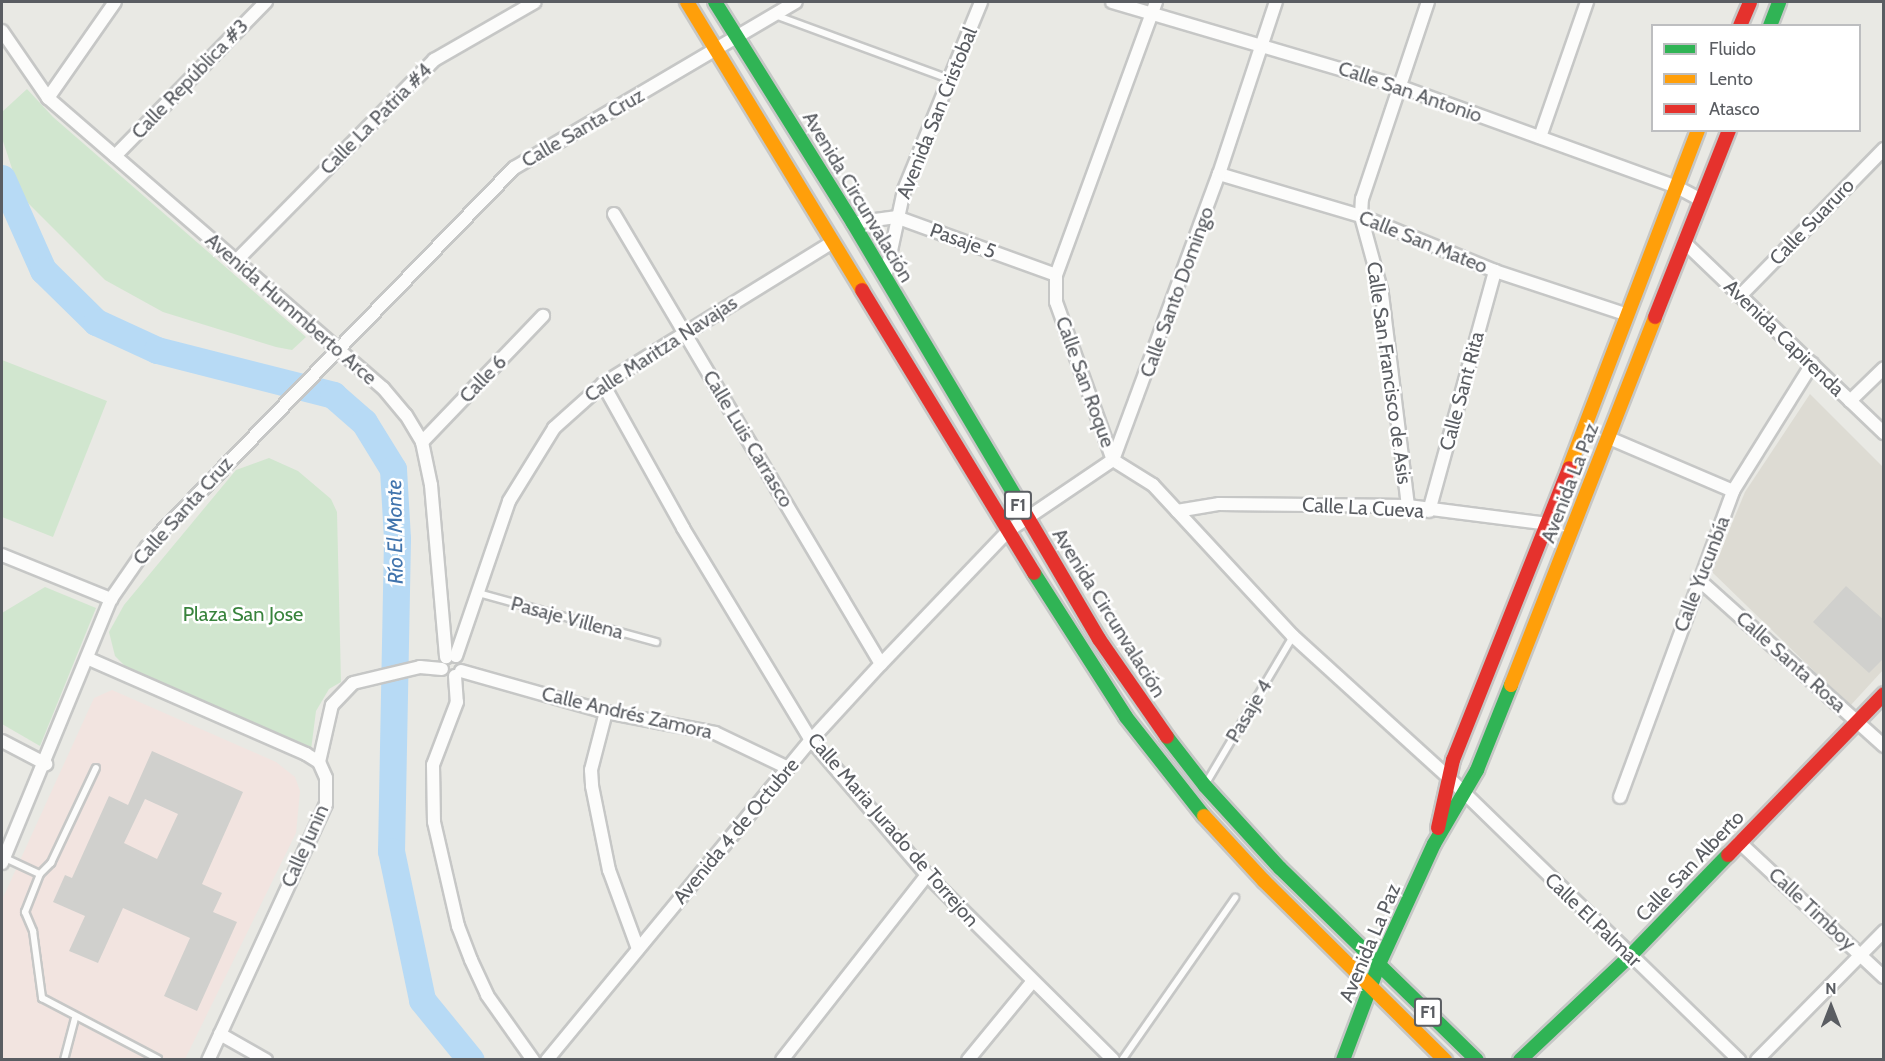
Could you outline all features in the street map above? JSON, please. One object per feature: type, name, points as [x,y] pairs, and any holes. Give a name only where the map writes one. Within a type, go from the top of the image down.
[{"type":"main road","name":"Avenida Circunvalación","points":[[687,2],[1008,531],[1114,699],[1189,799],[1264,881],[1445,1059]]},
{"type":"main road","name":"Avenida Circunvalación","points":[[715,2],[853,223],[1026,518],[1144,707],[1205,786],[1280,868],[1477,1059]]},
{"type":"main road","points":[[1741,24],[1750,2]]},
{"type":"main road","points":[[1771,24],[1779,2]]},
{"type":"main road","name":"Avenida La Paz","points":[[1434,844],[1449,778],[1548,524],[1625,314],[1697,132]]},
{"type":"main road","name":"Avenida La Paz","points":[[1343,1059],[1380,964],[1434,844],[1477,770],[1728,132]]},
{"type":"main road","name":"Calle San Alberto","points":[[1520,1059],[1630,956],[1884,694]]},
{"type":"street","points":[[48,98],[115,2]]},
{"type":"street","name":"Calle República #3","points":[[115,156],[266,2]]},
{"type":"street","name":"Calle La Patria #4","points":[[235,262],[434,60],[535,2]]},
{"type":"street","name":"Calle Santa Cruz","points":[[89,659],[111,599],[147,547],[321,365],[340,351],[514,168],[542,148],[717,51],[796,2]]},
{"type":"street","name":"Avenida San Cristobal","points":[[853,223],[896,217],[981,2]]},
{"type":"street","name":"Calle San Antonio","points":[[1112,2],[1154,7],[1261,44],[1398,86],[1675,186],[1701,200]]},
{"type":"street","name":"Calle Santo Domingo","points":[[1113,460],[1220,174],[1276,2]]},
{"type":"street","name":"Calle San Francisco de Asis","points":[[1408,506],[1382,292],[1361,216],[1362,199],[1428,2]]},
{"type":"street","points":[[1540,137],[1587,2]]},
{"type":"street","name":"Calle San Roque","points":[[1154,7],[1056,275],[1056,302],[1113,460],[1153,485],[1293,636],[1449,778]]},
{"type":"street","name":"Avenida Hummberto Arce","points":[[2,31],[48,98],[383,388],[422,442],[431,484],[448,661],[461,661],[458,673],[457,702],[434,765],[434,822],[458,926],[471,960],[487,995],[533,1059]]},
{"type":"street","name":"Calle Suaruro","points":[[1740,296],[1884,149]]},
{"type":"street","name":"Calle San Mateo","points":[[1220,174],[1361,216],[1495,271],[1625,314]]},
{"type":"street","name":"Calle Luis Carrasco","points":[[614,214],[881,664]]},
{"type":"street","points":[[885,278],[896,217]]},
{"type":"street","name":"Pasaje 5","points":[[896,217],[1056,275]]},
{"type":"street","name":"Calle Maritza Navajas","points":[[448,661],[478,593],[509,501],[534,457],[554,428],[603,384],[683,332],[833,242]]},
{"type":"street","name":"Avenida Capirenda","points":[[1684,242],[1884,433]]},
{"type":"street","name":"Calle Sant Rita","points":[[1429,510],[1495,271]]},
{"type":"street","name":"Calle 6","points":[[422,442],[543,316]]},
{"type":"street","name":"Calle Yucunbía","points":[[1620,797],[1698,579],[1733,491],[1812,364]]},
{"type":"street","points":[[1850,401],[1884,368]]},
{"type":"street","name":"Calle Maria Jurado de Torrejon","points":[[603,384],[682,528],[811,740],[927,875],[1032,982],[1113,1059]]},
{"type":"street","points":[[1609,438],[1733,491]]},
{"type":"street","points":[[1008,531],[1113,460]]},
{"type":"street","name":"Calle La Cueva","points":[[1177,511],[1219,504],[1408,506],[1548,524]]},
{"type":"street","name":"Avenida 4 de Octubre","points":[[547,1059],[811,740],[1008,531]]},
{"type":"street","points":[[2,555],[111,599]]},
{"type":"street","name":"Calle Santa Rosa","points":[[1698,579],[1884,746]]},
{"type":"street","points":[[3,860],[89,659],[319,762],[332,705],[353,682],[448,661]]},
{"type":"street","name":"Calle Andrés Zamora","points":[[448,661],[458,673],[606,712],[715,733],[788,768]]},
{"type":"street","points":[[606,712],[591,770],[592,786],[607,861],[638,949]]},
{"type":"street","points":[[2,741],[46,764]]},
{"type":"street","name":"Calle Junin","points":[[208,1059],[326,804],[326,778],[319,762]]},
{"type":"street","name":"Calle El Palmar","points":[[1449,778],[1630,956],[1739,1059]]},
{"type":"street","name":"Calle Timboy","points":[[1739,842],[1884,977]]},
{"type":"street","points":[[782,1059],[927,875]]},
{"type":"street","points":[[1757,1059],[1884,931]]},
{"type":"street","points":[[968,1059],[1032,982]]},
{"type":"street","points":[[220,1034],[266,1059]]},
{"type":"lane","points":[[775,15],[949,79]]},
{"type":"lane","name":"Pasaje Villena","points":[[478,593],[656,642]]},
{"type":"lane","name":"Pasaje 4","points":[[1205,786],[1293,636]]},
{"type":"lane","points":[[96,768],[51,863],[40,874],[25,912],[33,931],[39,988],[42,998],[75,1018],[158,1059]]},
{"type":"lane","points":[[3,860],[40,874]]},
{"type":"lane","points":[[1122,1059],[1235,898]]},
{"type":"lane","points":[[64,1059],[75,1018]]},
{"type":"shaded area","points":[[1810,394],[1883,467],[1883,670],[1850,706],[1712,572],[1745,492]]},
{"type":"shaded area","points":[[112,690],[276,762],[295,777],[300,791],[296,833],[185,1059],[2,1060],[2,900],[94,698]]},
{"type":"green space","points":[[27,89],[53,117],[306,337],[292,350],[276,347],[163,312],[105,280],[21,196],[2,138],[2,112]]},
{"type":"green space","points":[[2,360],[107,401],[53,537],[2,517]]},
{"type":"green space","name":"Plaza San Jose","points":[[269,458],[298,471],[331,499],[337,512],[341,682],[329,689],[316,711],[311,750],[128,669],[115,656],[109,632],[124,605],[236,470]]},
{"type":"green space","points":[[45,587],[96,608],[40,746],[2,724],[2,613]]},
{"type":"building","points":[[1846,586],[1884,620],[1884,658],[1869,673],[1813,622]]},
{"type":"building","points":[[152,751],[243,792],[202,884],[222,893],[213,912],[237,922],[197,1011],[164,996],[190,938],[123,908],[98,963],[69,951],[85,916],[53,902],[65,875],[72,878],[109,796],[128,805]],"holes":[[[145,799],[178,814],[157,859],[124,843]]]},
{"type":"waterway","name":"Río El Monte","points":[[2,178],[43,270],[96,322],[157,350],[333,395],[364,422],[393,469],[397,539],[391,851],[422,1000],[471,1060]]},
{"type":"traffic: fast","points":[[715,2],[853,223],[1021,506]]},
{"type":"traffic: fast","points":[[1771,24],[1779,2]]},
{"type":"traffic: fast","points":[[1034,573],[1126,717],[1204,816]]},
{"type":"traffic: fast","points":[[1343,1060],[1379,964],[1434,844],[1477,770],[1511,685]]},
{"type":"traffic: fast","points":[[1167,737],[1205,786],[1280,868],[1477,1060]]},
{"type":"traffic: fast","points":[[1520,1060],[1630,956],[1728,855]]},
{"type":"traffic: slow","points":[[687,2],[862,290]]},
{"type":"traffic: slow","points":[[1569,468],[1697,132]]},
{"type":"traffic: slow","points":[[1511,685],[1655,317]]},
{"type":"traffic: slow","points":[[1204,816],[1264,881],[1445,1060]]},
{"type":"traffic: jam","points":[[1741,24],[1750,2]]},
{"type":"traffic: jam","points":[[1655,317],[1728,132]]},
{"type":"traffic: jam","points":[[862,290],[1034,573]]},
{"type":"traffic: jam","points":[[1438,828],[1453,760],[1569,468]]},
{"type":"traffic: jam","points":[[1021,506],[1099,639],[1167,737]]},
{"type":"traffic: jam","points":[[1728,855],[1884,694]]}]
